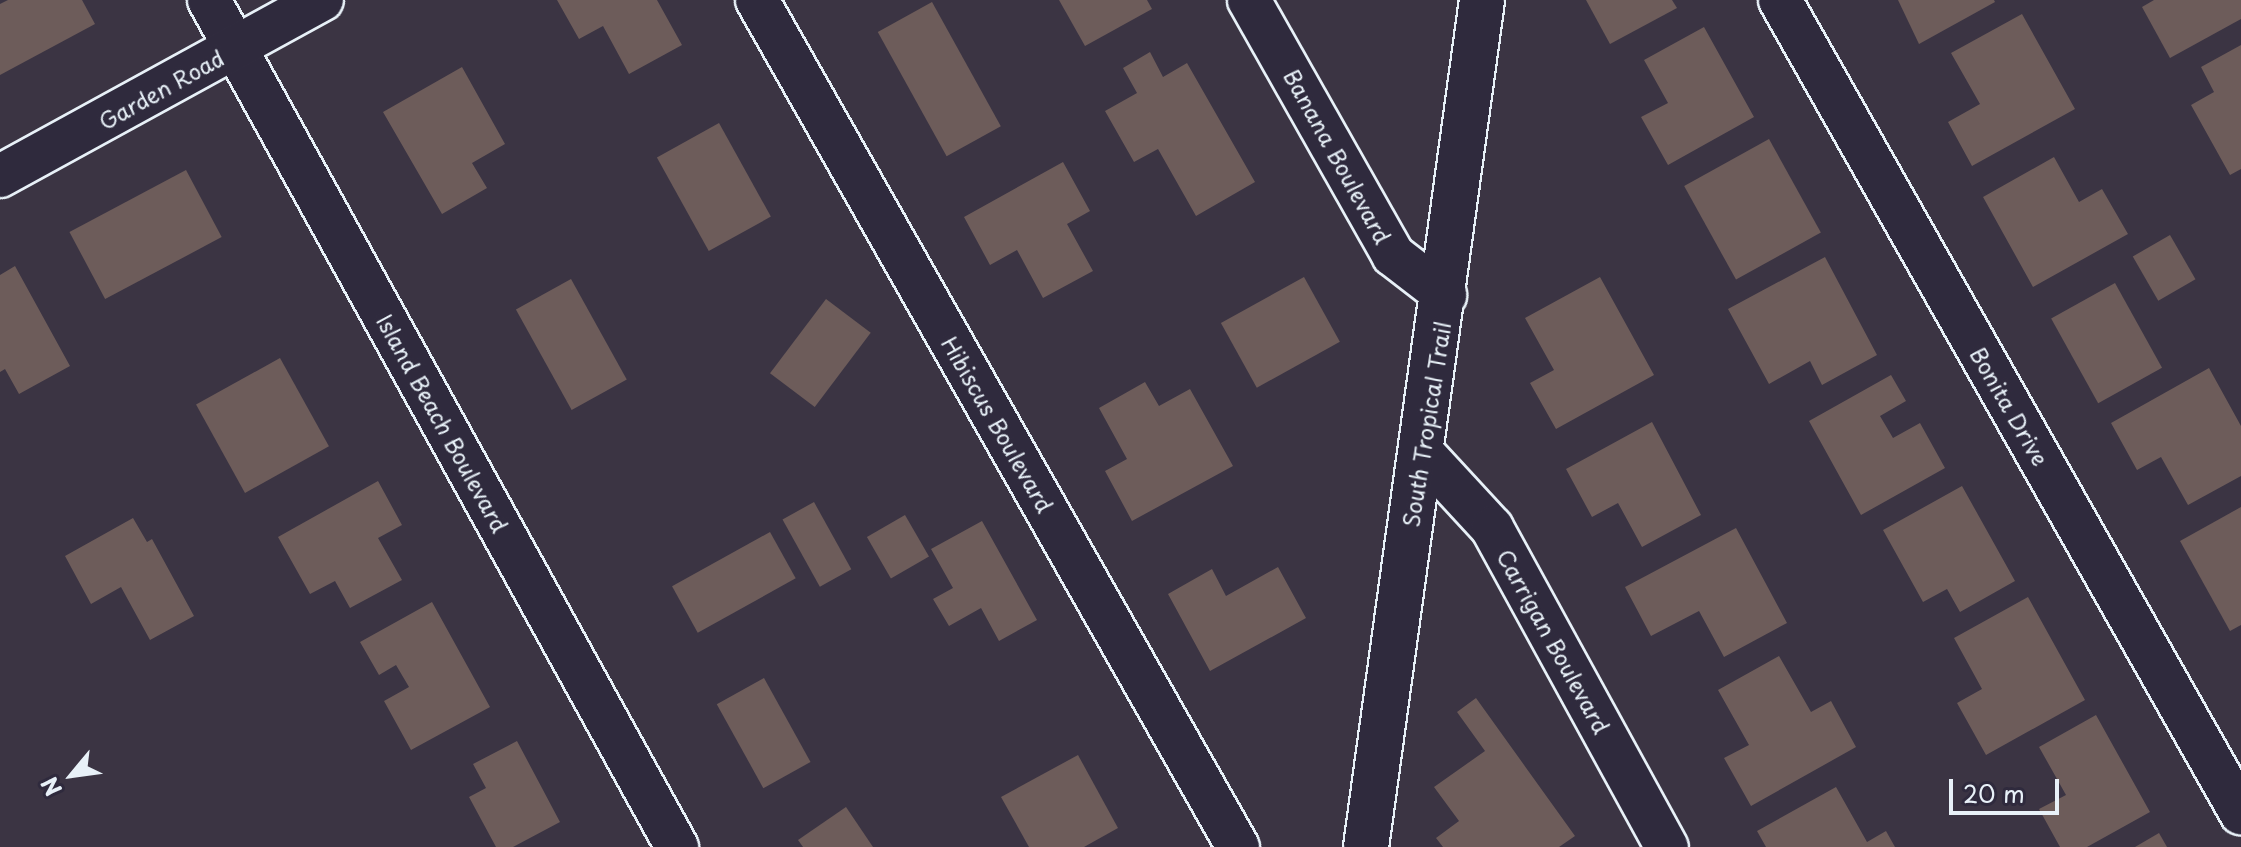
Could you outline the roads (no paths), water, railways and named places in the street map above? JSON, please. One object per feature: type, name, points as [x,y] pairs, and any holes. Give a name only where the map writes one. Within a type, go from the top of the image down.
[{"type":"street","name":"Island Beach Boulevard","points":[[209,0],[677,847]]},
{"type":"street","name":"Garden Road","points":[[0,176],[322,0]]},
{"type":"street","name":"Hibiscus Boulevard","points":[[757,0],[1238,847]]},
{"type":"street","name":"Banana Boulevard","points":[[1249,0],[1393,255],[1445,295]]},
{"type":"street","name":"South Tropical Trail","points":[[1366,847],[1420,450],[1445,295],[1482,0]]},
{"type":"street","name":"Bonita Drive","points":[[1780,0],[2241,813]]},
{"type":"street","name":"Carrigan Boulevard","points":[[1420,450],[1492,528],[1667,847]]}]
